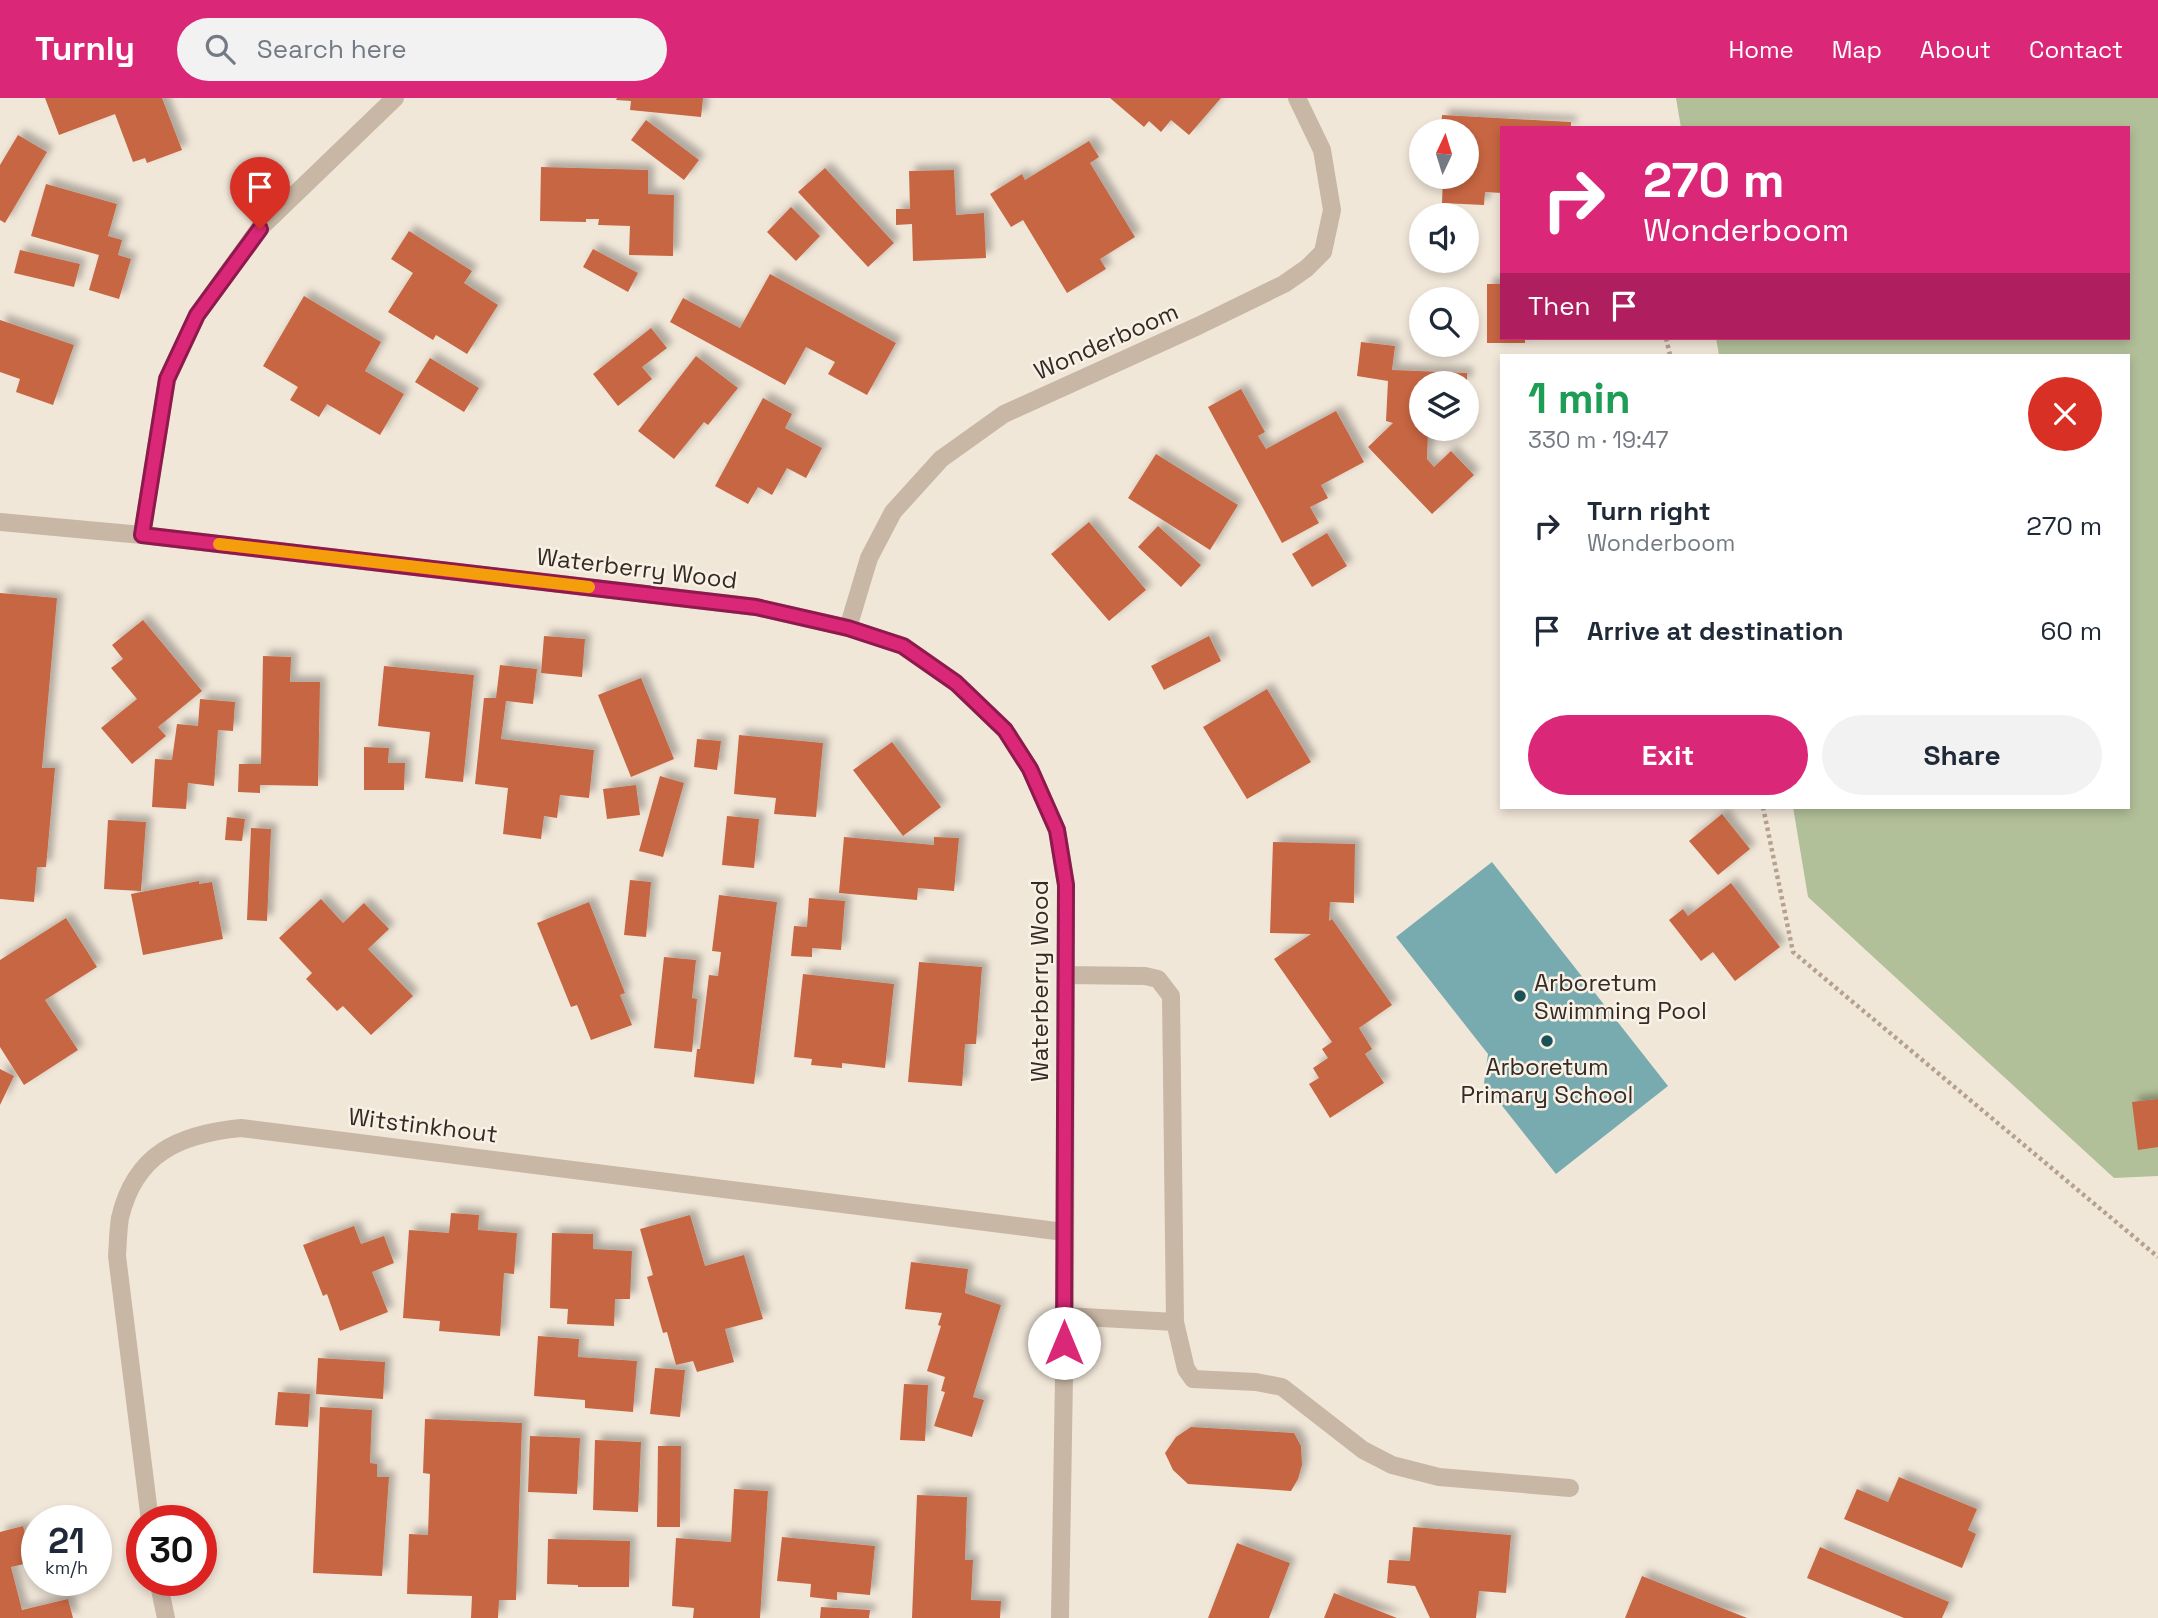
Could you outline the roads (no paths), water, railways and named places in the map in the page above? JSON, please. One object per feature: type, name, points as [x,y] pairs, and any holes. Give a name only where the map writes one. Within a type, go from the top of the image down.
[{"type":"street","points":[[142,535],[167,379],[197,315],[260,229],[395,98]]},
{"type":"street","name":"Wonderboom","points":[[848,628],[869,558],[893,512],[942,459],[1003,414],[1284,284],[1307,268],[1323,252],[1332,210],[1322,150],[1297,98]]},
{"type":"street","name":"Waterberry Wood","points":[[0,522],[142,535],[756,607],[848,628],[903,646],[956,683],[1005,730],[1030,769],[1057,830],[1066,885],[1065,1316],[1060,1618]]},
{"type":"street","points":[[1066,975],[1145,976],[1158,979],[1171,996],[1175,1322],[1186,1369],[1193,1379],[1256,1382],[1282,1387],[1363,1450],[1392,1465],[1439,1477],[1570,1488]]},
{"type":"street","name":"Witstinkhout","points":[[148,1505],[117,1256],[120,1219],[129,1191],[147,1164],[164,1149],[185,1138],[209,1131],[241,1128],[1064,1232]]},
{"type":"street","points":[[1065,1316],[1175,1322]]},
{"type":"street","points":[[161,1596],[166,1618]]},
{"type":"water","name":"Arboretum Swimming Pool","points":[[1492,862],[1668,1086],[1556,1174],[1484,1083],[1488,1054],[1396,937]]},
{"type":"place","name":"Arboretum Swimming Pool","points":[[1520,996]]},
{"type":"place","name":"Arboretum Primary School","points":[[1547,1041]]}]
